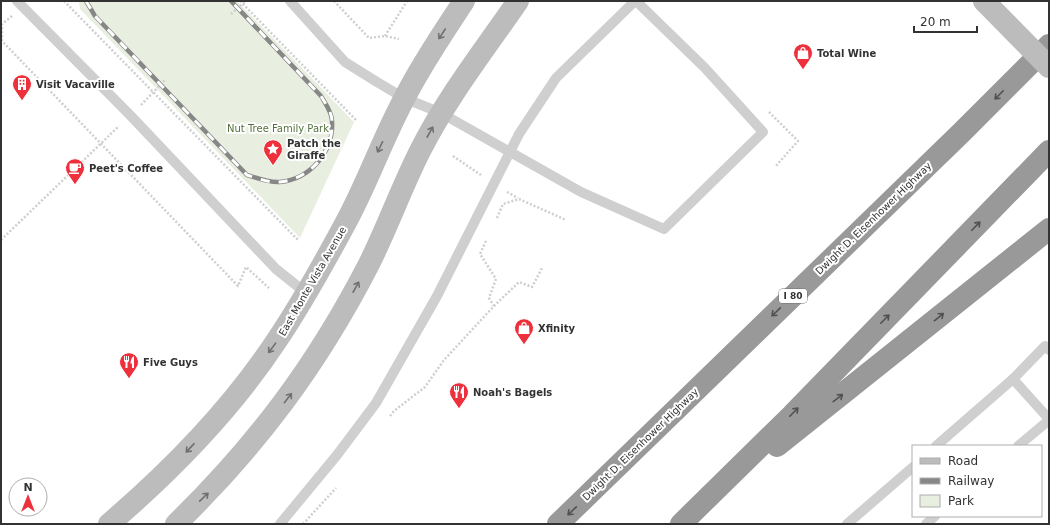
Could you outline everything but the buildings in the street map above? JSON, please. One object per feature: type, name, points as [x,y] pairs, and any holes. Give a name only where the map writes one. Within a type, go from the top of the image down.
[{"type":"highway","points":[[1027,68],[1049,42]]},
{"type":"highway","name":"Dwight D. Eisenhower Highway","points":[[558,524],[1049,45]]},
{"type":"highway","points":[[681,524],[1049,151]]},
{"type":"highway","points":[[697,509],[1049,229]]},
{"type":"main road","name":"East Monte Vista Avenue","points":[[109,524],[146,492],[173,465],[229,404],[277,341],[346,222],[404,98],[464,1]]},
{"type":"main road","points":[[176,524],[211,490],[254,441],[294,389],[330,335],[369,264],[420,149],[441,113],[518,1]]},
{"type":"main road","points":[[984,1],[1049,67]]},
{"type":"lane","points":[[280,524],[337,455],[376,403],[437,296],[511,153],[520,134],[556,78],[636,1],[705,68],[762,132],[664,230],[581,192],[511,153],[441,113],[404,98],[345,62],[290,1]]},
{"type":"lane","points":[[20,4],[130,115],[276,269],[306,293]]},
{"type":"lane","points":[[937,445],[1013,379],[1045,346],[1049,350]]},
{"type":"lane","points":[[1013,379],[1049,419],[1019,445]]},
{"type":"lane","points":[[847,524],[912,468]]},
{"type":"lane","points":[[926,524],[934,517]]},
{"type":"path","points":[[64,1],[298,241]]},
{"type":"path","points":[[231,14],[242,2],[246,1]]},
{"type":"path","points":[[334,1],[369,38],[385,36],[399,40]]},
{"type":"path","points":[[385,36],[407,1]]},
{"type":"path","points":[[242,2],[356,120]]},
{"type":"path","points":[[20,4],[2,23],[2,41],[238,286],[246,267],[269,288]]},
{"type":"path","points":[[1,240],[165,80]]},
{"type":"path","points":[[453,156],[483,176]]},
{"type":"path","points":[[505,191],[519,199],[566,220]]},
{"type":"path","points":[[497,218],[503,204],[519,199]]},
{"type":"path","points":[[486,241],[480,254],[496,279],[489,298],[494,306]]},
{"type":"path","points":[[390,416],[425,387],[444,360],[494,306],[520,282],[532,287],[542,268]]},
{"type":"path","points":[[303,524],[336,488]]},
{"type":"green space","name":"Nut Tree Family Park","points":[[79,1],[237,1],[354,122],[300,238],[80,9]]},
{"type":"railway","points":[[86,1],[95,16],[247,175],[272,182],[291,180],[310,170],[324,153],[332,132],[331,114],[321,96],[231,1]]},
{"type":"place","name":"Total Wine","points":[[803,70]]},
{"type":"place","name":"Visit Vacaville","points":[[22,101]]},
{"type":"place","name":"Patch the Giraffe","points":[[273,166]]},
{"type":"place","name":"Peet's Coffee","points":[[75,185]]},
{"type":"place","name":"Xfinity","points":[[524,345]]},
{"type":"place","name":"Five Guys","points":[[129,379]]},
{"type":"place","name":"Noah's Bagels","points":[[459,409]]}]
